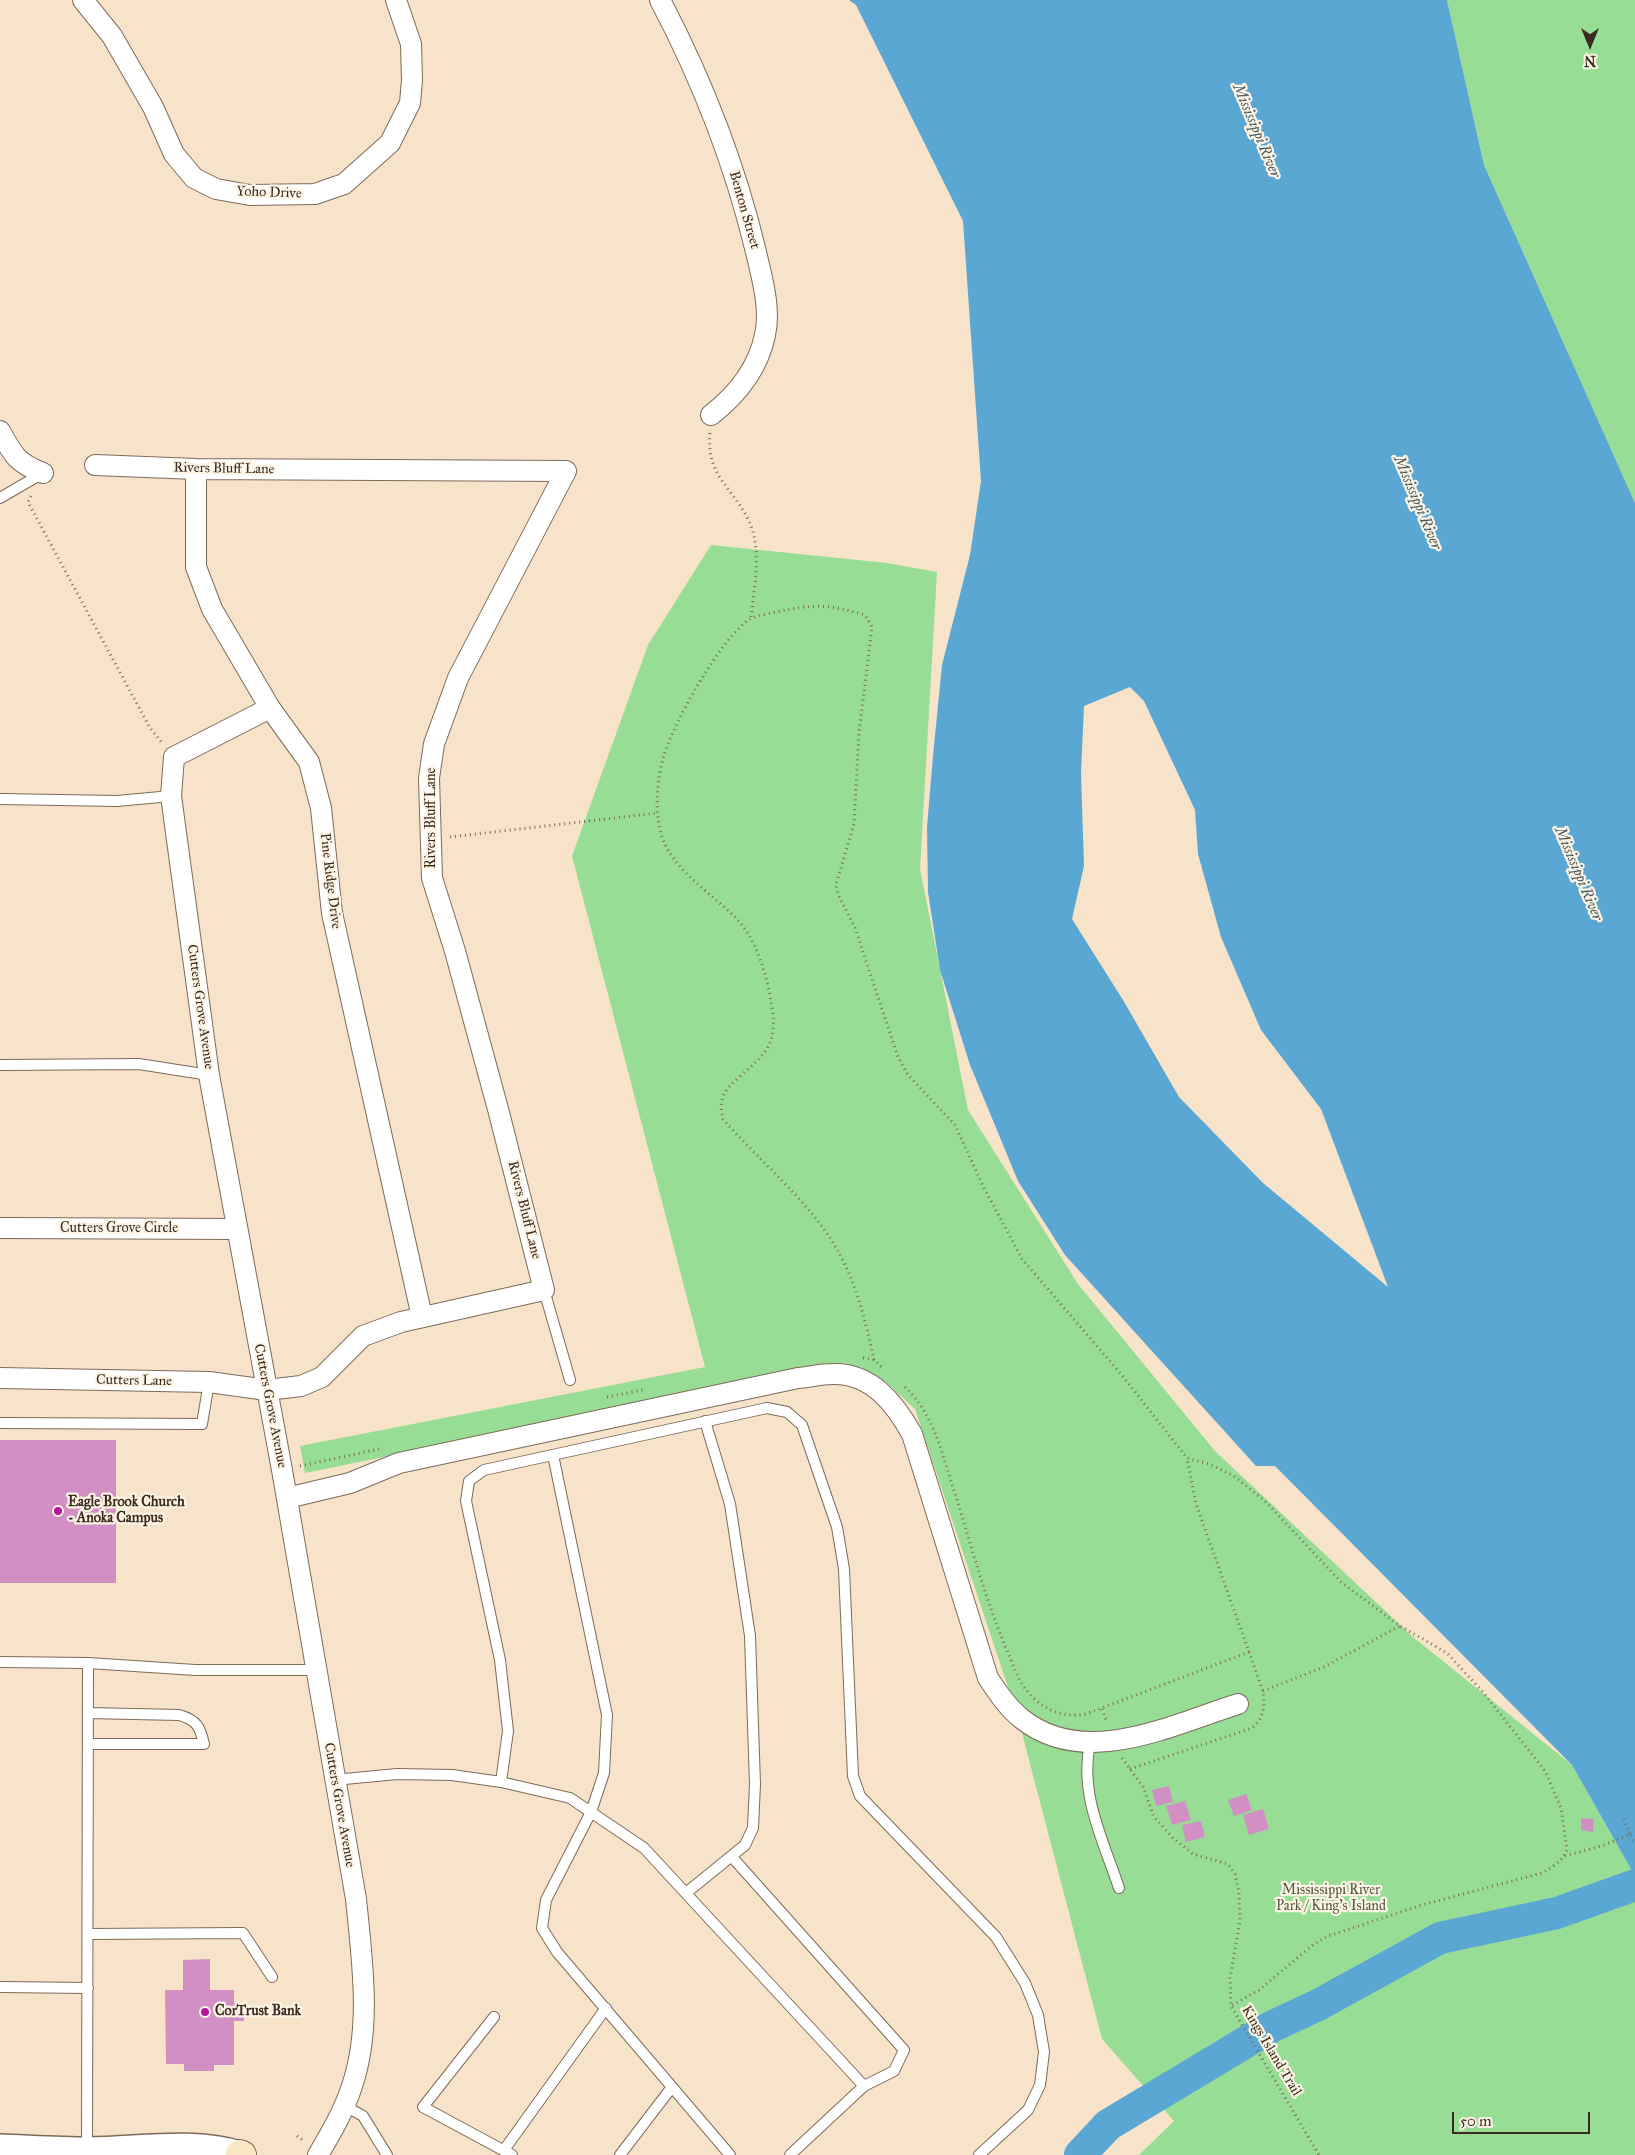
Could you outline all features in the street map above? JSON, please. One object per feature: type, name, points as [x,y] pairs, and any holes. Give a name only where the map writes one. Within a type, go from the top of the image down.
[{"type":"street","name":"Yoho Drive","points":[[83,0],[112,36],[154,107],[174,154],[194,178],[216,189],[250,195],[315,194],[344,184],[390,142],[410,103],[412,80],[411,44],[396,0]]},
{"type":"street","name":"Benton Street","points":[[660,0],[692,64],[732,166],[750,229],[766,306],[766,334],[757,361],[744,384],[729,401],[711,415]]},
{"type":"street","points":[[0,431],[13,456],[26,466],[43,473]]},
{"type":"street","name":"Rivers Bluff Lane","points":[[95,465],[196,469],[566,471],[458,678],[434,744],[429,778],[432,878],[455,951],[488,1072],[544,1290]]},
{"type":"street","name":"Pine Ridge Drive","points":[[196,469],[196,567],[212,609],[270,708],[309,762],[318,799],[332,913],[422,1317]]},
{"type":"street","points":[[174,757],[270,708]]},
{"type":"street","name":"Cutters Grove Avenue","points":[[174,757],[171,796],[209,1075],[287,1498],[334,1780],[356,1899],[362,1966],[361,2047],[345,2106],[318,2155]]},
{"type":"street","name":"Cutters Grove Circle","points":[[0,1228],[237,1229]]},
{"type":"street","points":[[267,1390],[300,1386],[322,1377],[362,1336],[401,1322],[544,1290]]},
{"type":"street","points":[[287,1498],[350,1483],[399,1462],[798,1378],[834,1374],[859,1379],[880,1392],[897,1408],[912,1434],[988,1678],[1004,1701],[1022,1720],[1050,1735],[1090,1743],[1114,1742],[1238,1704]]},
{"type":"street","name":"Cutters Lane","points":[[0,1378],[208,1382],[267,1390]]},
{"type":"street","points":[[0,2147],[87,2152],[226,2150],[241,2155]]},
{"type":"lane","points":[[0,498],[43,473]]},
{"type":"lane","points":[[0,799],[117,800],[171,796]]},
{"type":"lane","points":[[0,1065],[139,1064],[209,1075]]},
{"type":"lane","points":[[544,1290],[570,1380]]},
{"type":"lane","points":[[0,1423],[202,1424],[208,1382]]},
{"type":"lane","points":[[501,1782],[508,1731],[500,1660],[466,1502],[469,1481],[484,1470],[705,1421],[767,1408],[787,1412],[802,1425],[837,1527],[844,1569],[853,1776],[860,1796],[996,1937],[1025,1983],[1038,2015],[1044,2052],[1040,2085],[1028,2110],[979,2155]]},
{"type":"lane","points":[[686,1893],[745,1845],[753,1828],[755,1784],[750,1636],[730,1504],[705,1421]]},
{"type":"lane","points":[[553,1455],[607,1715],[604,1773],[591,1812],[546,1900],[542,1928],[557,1952],[730,2155]]},
{"type":"lane","points":[[0,1662],[88,1664],[195,1670],[316,1670]]},
{"type":"lane","points":[[87,2152],[88,1664]]},
{"type":"lane","points":[[88,1713],[179,1715],[192,1719],[200,1727],[204,1744],[88,1744]]},
{"type":"lane","points":[[1090,1743],[1086,1764],[1086,1785],[1090,1805],[1119,1888]]},
{"type":"lane","points":[[334,1780],[397,1774],[452,1774],[501,1782],[570,1798],[644,1848],[864,2086]]},
{"type":"lane","points":[[732,1857],[904,2050],[894,2071],[864,2086],[790,2155]]},
{"type":"lane","points":[[88,1934],[243,1933],[272,1977]]},
{"type":"lane","points":[[0,1987],[88,1988]]},
{"type":"lane","points":[[494,2018],[423,2107],[508,2153],[606,2008]]},
{"type":"lane","points":[[620,2155],[672,2087]]},
{"type":"lane","points":[[345,2106],[363,2116],[387,2155]]},
{"type":"path","points":[[711,415],[709,446],[711,463],[748,519],[756,542],[756,566],[751,618]]},
{"type":"path","points":[[43,473],[28,502],[150,728],[174,757]]},
{"type":"path","points":[[886,1371],[874,1360],[859,1301],[840,1255],[828,1235],[812,1215],[723,1119],[721,1102],[726,1089],[765,1054],[771,1043],[774,1027],[768,986],[755,948],[736,918],[682,869],[668,852],[658,822],[658,790],[664,754],[721,647],[751,618],[809,605],[836,607],[865,615],[872,627],[872,641],[859,733],[854,824],[836,884],[838,894],[855,928],[891,1041],[908,1075],[955,1125],[986,1194],[1022,1258],[1121,1374],[1187,1458],[1196,1504],[1263,1691],[1265,1704],[1262,1715],[1252,1728],[1130,1769],[1114,1742],[1102,1709]]},
{"type":"path","points":[[431,840],[658,813]]},
{"type":"path","points":[[899,1382],[917,1399],[935,1430],[998,1627],[1021,1683],[1030,1695],[1053,1712],[1074,1716],[1102,1709],[1148,1689],[1249,1652]]},
{"type":"path","points":[[1187,1458],[1209,1464],[1234,1476],[1265,1501],[1341,1582],[1400,1626],[1447,1653],[1483,1692],[1545,1771],[1561,1808],[1566,1839],[1565,1856]]},
{"type":"path","points":[[1263,1691],[1324,1666],[1400,1626]]},
{"type":"path","name":"Kings Island Trail","points":[[1130,1769],[1143,1787],[1154,1816],[1173,1838],[1193,1854],[1228,1864],[1235,1874],[1240,1907],[1237,1945],[1230,1978],[1231,2006],[1320,2155]]},
{"type":"path","points":[[1624,1819],[1635,1844]]},
{"type":"path","points":[[1231,2006],[1259,1990],[1314,1944],[1328,1936],[1422,1905],[1542,1873],[1565,1856],[1604,1845],[1630,1834]]},
{"type":"green space","points":[[1447,0],[1635,0],[1635,503],[1484,165]]},
{"type":"green space","name":"Mississippi River Park / King's Island","points":[[711,545],[887,563],[937,572],[920,869],[968,1110],[1078,1284],[1215,1451],[1413,1637],[1572,1765],[1635,1876],[1635,2155],[1139,2155],[1174,2121],[1102,2039],[1017,1714],[915,1409],[887,1383],[845,1363],[305,1473],[300,1446],[705,1367],[572,856],[648,645]]},
{"type":"water","name":"Mississippi River","points":[[849,0],[1447,0],[1484,165],[1635,503],[1635,1876],[1572,1765],[1275,1466],[1256,1466],[1065,1255],[1018,1181],[970,1065],[940,970],[928,892],[927,827],[942,665],[970,555],[981,481],[963,221],[856,5]],"holes":[[[1130,687],[1144,701],[1195,810],[1198,854],[1221,937],[1261,1030],[1321,1109],[1388,1287],[1263,1183],[1179,1097],[1123,1000],[1072,919],[1084,866],[1081,773],[1084,706]]]},
{"type":"building","name":"Eagle Brook Church - Anoka Campus","points":[[0,1440],[116,1440],[116,1583],[0,1583]]},
{"type":"building","points":[[1169,1786],[1173,1802],[1156,1806],[1152,1790]]},
{"type":"building","points":[[1246,1794],[1252,1810],[1234,1816],[1228,1800]]},
{"type":"building","points":[[1185,1801],[1191,1820],[1172,1825],[1166,1806]]},
{"type":"building","points":[[1263,1809],[1269,1829],[1249,1835],[1243,1815]]},
{"type":"building","points":[[1581,1818],[1594,1819],[1593,1832],[1581,1830]]},
{"type":"building","points":[[1201,1821],[1205,1837],[1186,1842],[1182,1825]]},
{"type":"building","name":"CorTrust Bank","points":[[210,1959],[210,1990],[234,1990],[234,2003],[244,2003],[244,2021],[234,2021],[234,2065],[214,2065],[214,2071],[184,2071],[184,2064],[166,2064],[165,1990],[183,1990],[183,1960]]},
{"type":"waterway","points":[[1080,2155],[1108,2125],[1271,2027],[1318,2005],[1440,1938],[1557,1913],[1635,1885]]},
{"type":"place","name":"Eagle Brook Church - Anoka Campus","points":[[58,1511]]},
{"type":"place","name":"CorTrust Bank","points":[[205,2012]]}]
